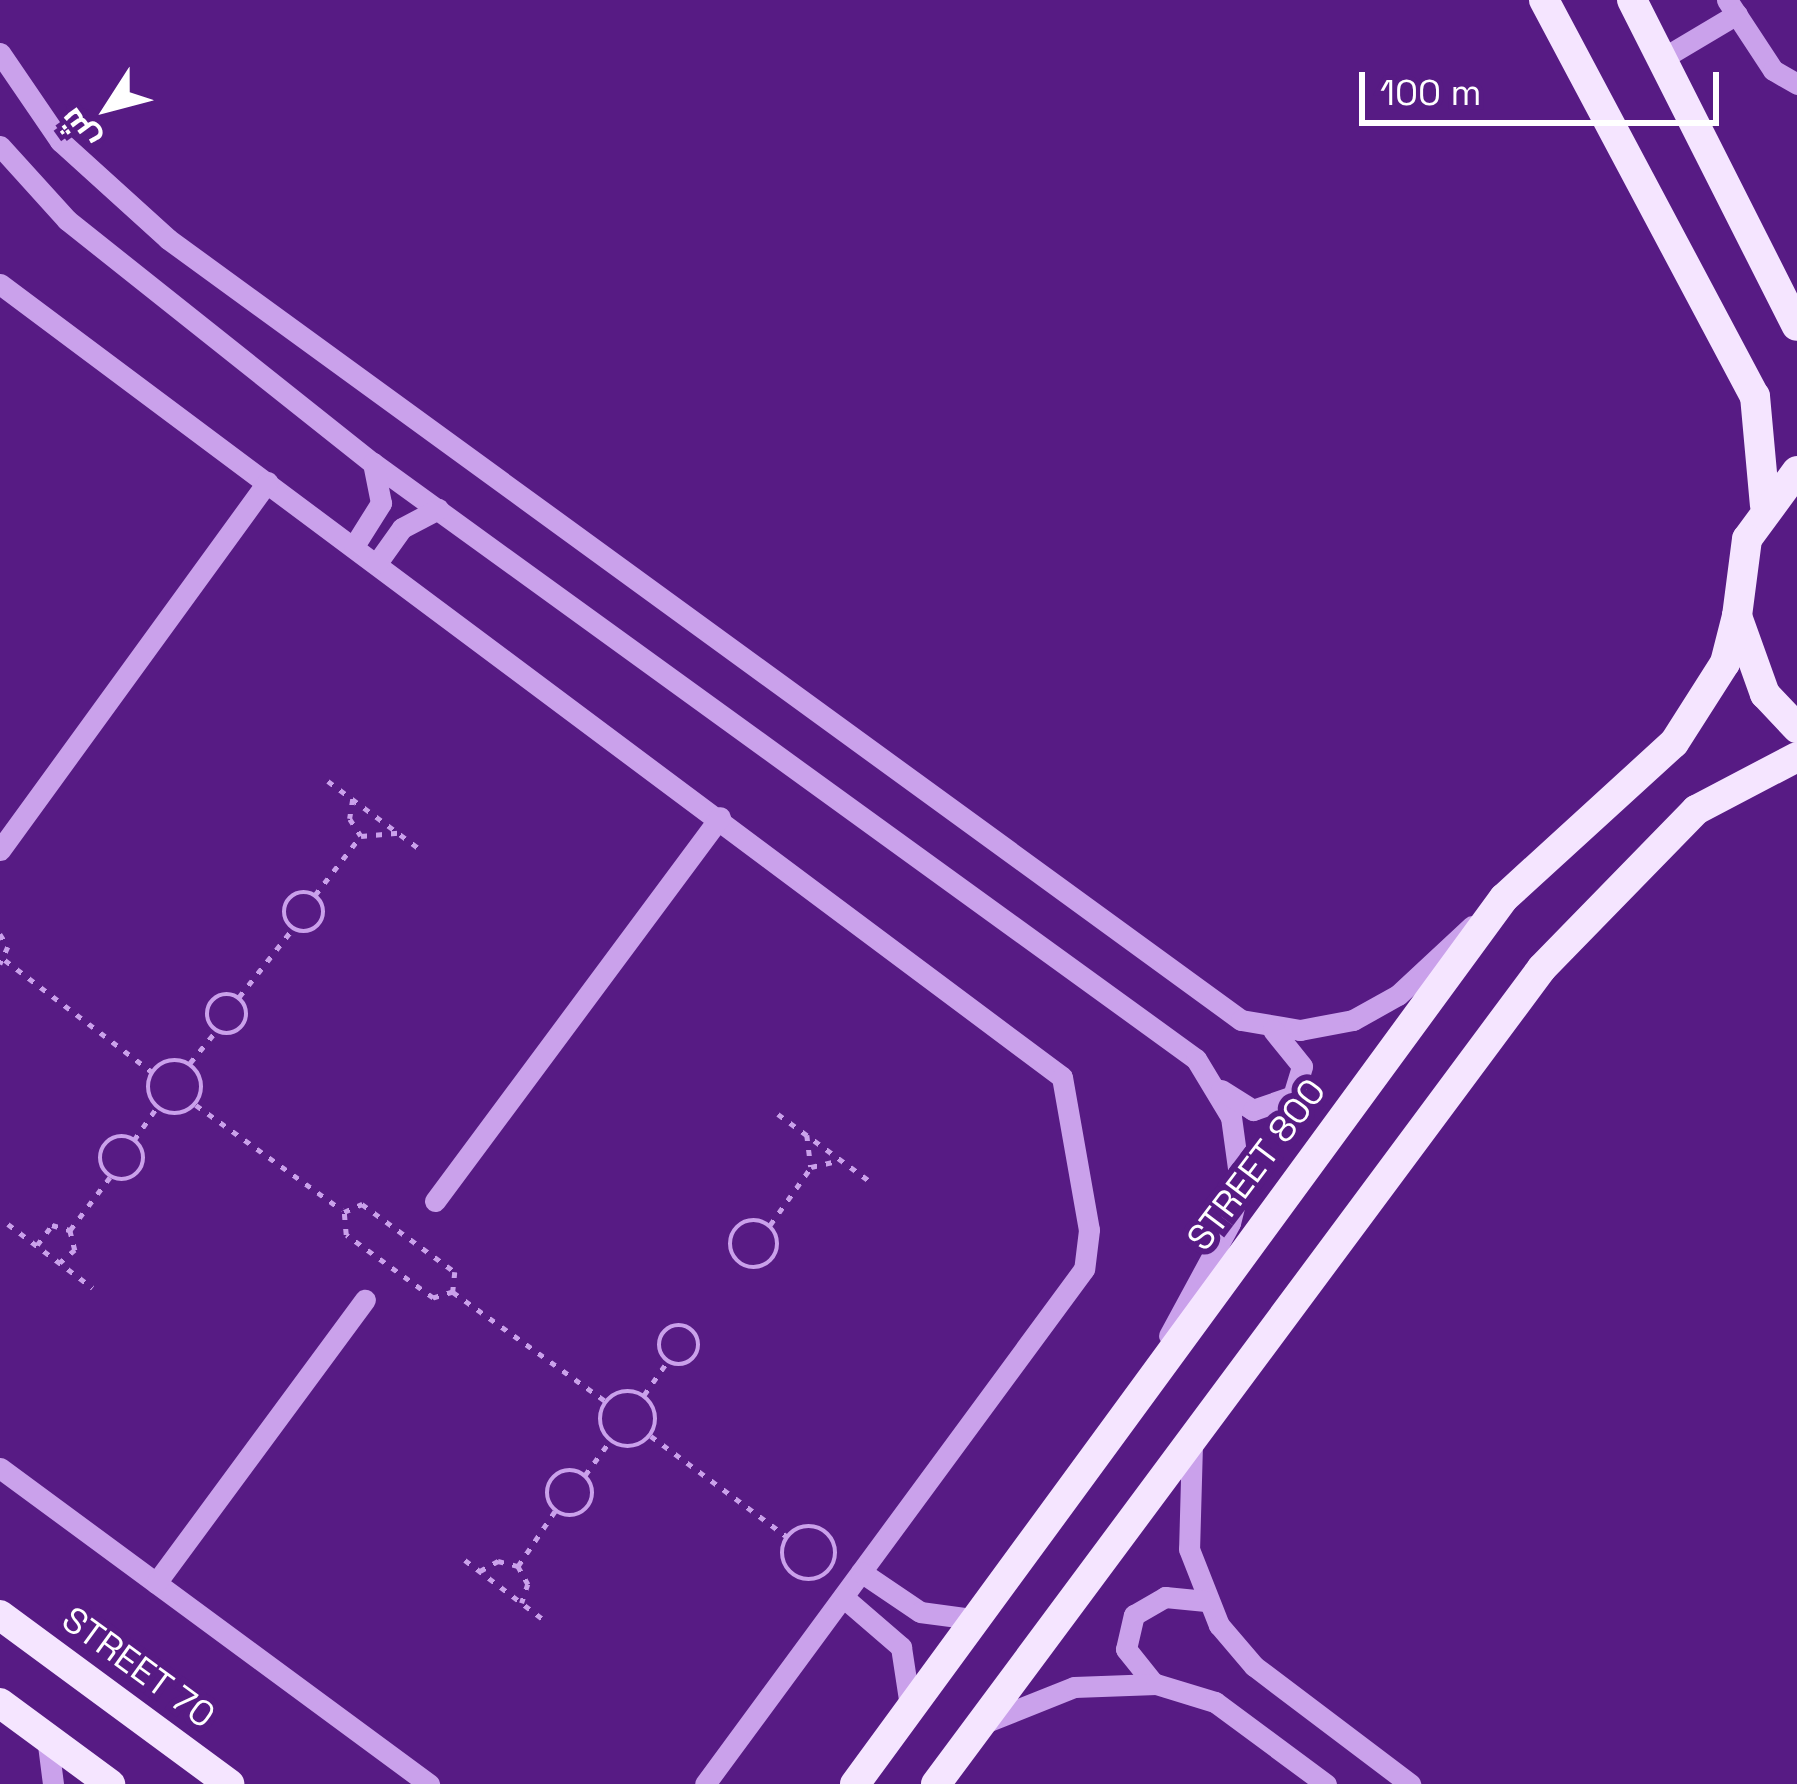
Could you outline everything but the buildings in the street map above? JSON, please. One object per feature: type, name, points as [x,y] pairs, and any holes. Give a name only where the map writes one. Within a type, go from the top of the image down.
[{"type":"main road","points":[[1544,0],[1748,380],[1763,440],[1765,505]]},
{"type":"main road","points":[[1632,0],[1797,326]]},
{"type":"main road","points":[[1649,0],[1659,50]]},
{"type":"main road","points":[[1797,471],[1765,505],[1742,558],[1737,616],[1765,694],[1797,728]]},
{"type":"main road","name":"STREET 800","points":[[855,1784],[1144,1380],[1504,898],[1674,743],[1725,663],[1737,616]]},
{"type":"main road","points":[[936,1784],[1542,968],[1696,810],[1797,757]]},
{"type":"main road","name":"STREET 70","points":[[0,1615],[230,1784]]},
{"type":"main road","points":[[0,1703],[110,1784]]},
{"type":"street","points":[[1659,50],[1732,7],[1773,70],[1797,84]]},
{"type":"street","points":[[0,53],[60,142],[168,239],[1215,1004],[1273,1030],[1302,1066],[1293,1096],[1253,1110],[1215,1086],[1169,1037],[373,463],[67,220],[0,146]]},
{"type":"street","points":[[0,284],[1046,1058],[1069,1099],[1089,1230],[1084,1269],[705,1784]]},
{"type":"street","points":[[353,546],[381,502],[373,463]]},
{"type":"street","points":[[0,850],[267,482]]},
{"type":"street","points":[[376,563],[402,528],[438,509]]},
{"type":"street","points":[[435,1202],[720,818]]},
{"type":"street","points":[[1273,1030],[1378,1009],[1504,898]]},
{"type":"street","points":[[1144,1380],[1230,1223],[1240,1183],[1231,1117],[1215,1086]]},
{"type":"street","points":[[156,1583],[364,1300]]},
{"type":"street","points":[[1193,1437],[1186,1522],[1206,1601],[1254,1666],[1411,1784]]},
{"type":"street","points":[[0,1468],[429,1784]]},
{"type":"street","points":[[861,1572],[920,1612],[971,1619]]},
{"type":"street","points":[[843,1597],[901,1647],[910,1706]]},
{"type":"street","points":[[1156,1684],[1129,1661],[1128,1625],[1165,1597],[1206,1601]]},
{"type":"street","points":[[978,1726],[1074,1687],[1156,1684],[1215,1702],[1326,1784]]},
{"type":"street","points":[[46,1737],[53,1784]]},
{"type":"path","points":[[328,781],[422,850]]},
{"type":"path","points":[[353,799],[350,819],[361,836]]},
{"type":"path","points":[[292,928],[287,901],[315,895],[361,836],[398,833]]},
{"type":"path","points":[[216,1030],[211,1002],[239,997],[292,928],[319,925],[315,895]]},
{"type":"path","points":[[0,934],[2,962],[152,1072],[157,1107],[134,1140],[102,1147],[110,1176]]},
{"type":"path","points":[[190,1064],[216,1030],[243,1027],[239,997]]},
{"type":"path","points":[[152,1072],[165,1061],[190,1064]]},
{"type":"path","points":[[157,1107],[181,1113],[196,1105],[202,1083],[190,1064]]},
{"type":"path","points":[[196,1105],[344,1212],[346,1235],[434,1298],[454,1292]]},
{"type":"path","points":[[778,1114],[871,1182]]},
{"type":"path","points":[[807,1135],[802,1155],[812,1167]]},
{"type":"path","points":[[70,1229],[110,1176],[138,1173],[144,1156],[134,1140]]},
{"type":"path","points":[[770,1225],[747,1220],[734,1229],[736,1260],[759,1268],[773,1258],[770,1225],[812,1167],[841,1160]]},
{"type":"path","points":[[344,1212],[362,1204],[437,1258],[455,1272],[454,1292]]},
{"type":"path","points":[[8,1224],[93,1288]]},
{"type":"path","points":[[37,1245],[52,1225],[70,1229]]},
{"type":"path","points":[[61,1263],[76,1250],[70,1229]]},
{"type":"path","points":[[454,1292],[605,1401]]},
{"type":"path","points":[[644,1395],[668,1362],[694,1359],[691,1328],[661,1335],[668,1362]]},
{"type":"path","points":[[623,1390],[644,1395],[657,1419],[650,1436],[636,1447],[610,1441],[600,1426],[605,1401],[623,1390]]},
{"type":"path","points":[[650,1436],[787,1537]]},
{"type":"path","points":[[556,1510],[570,1515],[590,1504],[585,1475],[610,1441]]},
{"type":"path","points":[[518,1566],[556,1510],[554,1476],[585,1475]]},
{"type":"path","points":[[811,1525],[829,1533],[832,1568],[797,1578],[782,1555],[787,1537],[811,1525]]},
{"type":"path","points":[[465,1560],[544,1620]]},
{"type":"path","points":[[480,1571],[498,1561],[518,1566],[528,1584],[522,1603]]}]
